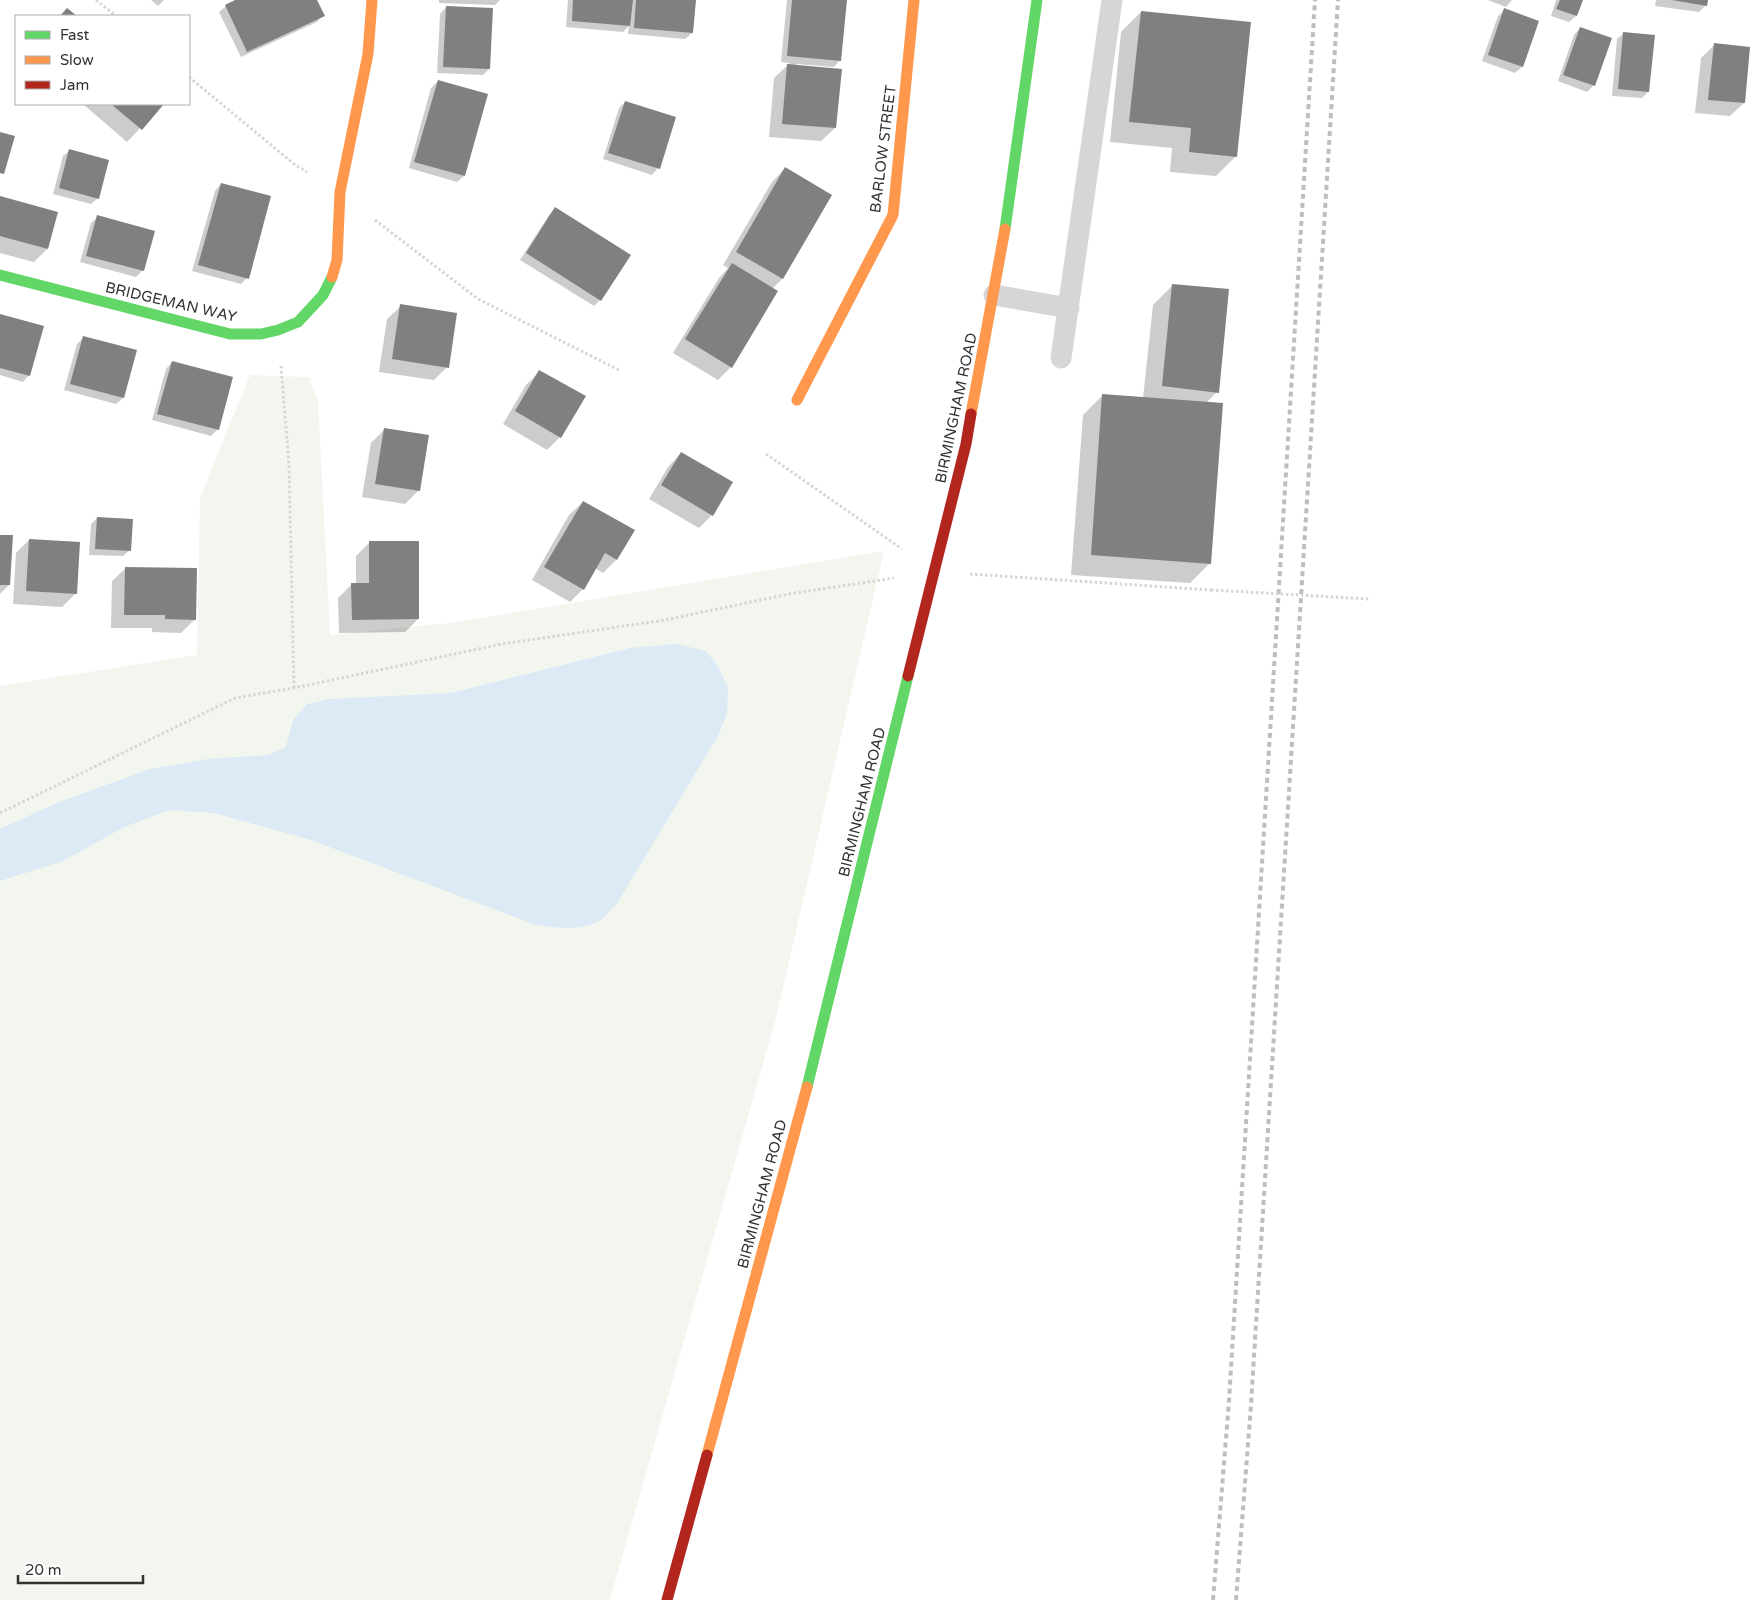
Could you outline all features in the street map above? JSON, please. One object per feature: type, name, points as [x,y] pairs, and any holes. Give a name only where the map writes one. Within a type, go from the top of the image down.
[{"type":"main road","name":"BRIDGEMAN WAY","points":[[0,275],[230,334],[261,334],[298,322],[322,295],[331,279],[337,260],[340,192],[368,54],[372,0]]},
{"type":"main road","name":"BARLOW STREET","points":[[797,400],[892,215],[914,0]]},
{"type":"main road","name":"BIRMINGHAM ROAD","points":[[667,1600],[818,1046],[966,444],[1013,182],[1037,0]]},
{"type":"lane","points":[[1061,358],[1112,0]]},
{"type":"lane","points":[[994,295],[1069,308]]},
{"type":"path","points":[[96,0],[115,15]]},
{"type":"path","points":[[190,77],[294,164],[340,192],[478,299],[619,370]]},
{"type":"path","points":[[278,330],[289,464],[294,688]]},
{"type":"path","points":[[766,454],[906,552]]},
{"type":"path","points":[[0,813],[235,698],[294,688],[502,644],[665,620],[789,594],[933,572],[1370,599]]},
{"type":"shaded area","points":[[250,375],[309,377],[318,401],[330,635],[450,623],[884,551],[775,1022],[610,1600],[0,1600],[0,686],[197,655],[200,498]]},
{"type":"shaded area","points":[[676,644],[706,651],[718,666],[728,688],[727,713],[719,734],[616,905],[602,919],[587,926],[570,928],[536,925],[311,840],[214,813],[170,810],[124,827],[63,861],[0,881],[0,829],[59,802],[150,769],[208,759],[268,755],[286,747],[293,720],[307,704],[331,699],[451,693],[630,648]]},
{"type":"building","points":[[235,0],[317,0],[325,16],[247,52],[225,5]]},
{"type":"building","points":[[573,0],[633,0],[630,26],[572,21]]},
{"type":"building","points":[[636,0],[696,0],[693,33],[634,28]]},
{"type":"building","points":[[792,0],[847,0],[841,61],[787,56]]},
{"type":"building","points":[[1560,0],[1583,0],[1577,16],[1556,9]]},
{"type":"building","points":[[1672,0],[1708,0],[1707,6]]},
{"type":"building","points":[[446,6],[493,8],[490,69],[443,67]]},
{"type":"building","points":[[67,8],[76,15],[61,15]]},
{"type":"building","points":[[1504,8],[1539,21],[1523,67],[1488,55]]},
{"type":"building","points":[[1141,11],[1251,22],[1237,157],[1189,152],[1191,128],[1129,122]]},
{"type":"building","points":[[1580,27],[1612,38],[1595,86],[1563,75]]},
{"type":"building","points":[[1623,32],[1655,35],[1649,92],[1618,89]]},
{"type":"building","points":[[1714,43],[1750,47],[1745,103],[1708,100]]},
{"type":"building","points":[[787,64],[842,69],[836,128],[782,124]]},
{"type":"building","points":[[438,80],[488,94],[465,176],[414,162]]},
{"type":"building","points":[[625,101],[676,117],[660,169],[608,153]]},
{"type":"building","points":[[112,105],[163,105],[142,130]]},
{"type":"building","points":[[0,132],[15,136],[4,174],[0,173]]},
{"type":"building","points":[[69,149],[109,160],[99,199],[59,188]]},
{"type":"building","points":[[785,167],[832,195],[783,279],[736,252]]},
{"type":"building","points":[[221,183],[271,196],[249,279],[198,265]]},
{"type":"building","points":[[0,196],[58,212],[48,249],[0,236]]},
{"type":"building","points":[[555,207],[631,255],[601,301],[526,253]]},
{"type":"building","points":[[97,215],[155,231],[144,271],[86,256]]},
{"type":"building","points":[[732,263],[778,291],[732,368],[685,339]]},
{"type":"building","points":[[1172,284],[1229,289],[1219,393],[1162,386]]},
{"type":"building","points":[[400,304],[457,313],[449,368],[392,359]]},
{"type":"building","points":[[0,314],[44,326],[30,376],[0,368]]},
{"type":"building","points":[[83,336],[137,350],[124,398],[70,384]]},
{"type":"building","points":[[172,361],[233,377],[219,430],[157,414]]},
{"type":"building","points":[[539,370],[586,396],[561,438],[515,411]]},
{"type":"building","points":[[1102,394],[1223,403],[1211,564],[1091,555]]},
{"type":"building","points":[[384,428],[429,435],[420,491],[375,484]]},
{"type":"building","points":[[681,452],[733,482],[713,516],[661,485]]},
{"type":"building","points":[[583,501],[635,530],[617,560],[605,553],[584,590],[544,567]]},
{"type":"building","points":[[97,517],[133,519],[131,551],[95,549]]},
{"type":"building","points":[[0,535],[13,535],[10,585],[0,585]]},
{"type":"building","points":[[29,539],[80,542],[77,594],[26,591]]},
{"type":"building","points":[[369,541],[419,541],[419,619],[352,620],[351,583],[369,583]]},
{"type":"building","points":[[125,567],[197,568],[196,620],[165,619],[165,615],[124,615]]},
{"type":"railway","points":[[1213,1600],[1229,1401],[1315,0]]},
{"type":"railway","points":[[1236,1600],[1251,1405],[1338,0]]},
{"type":"traffic: fast","points":[[1005,229],[1037,0]]},
{"type":"traffic: fast","points":[[0,275],[230,334],[261,334],[298,322],[323,295],[332,277]]},
{"type":"traffic: fast","points":[[807,1087],[908,676]]},
{"type":"traffic: slow","points":[[332,277],[337,260],[340,192],[368,54],[372,0]]},
{"type":"traffic: slow","points":[[797,400],[893,215],[914,0]]},
{"type":"traffic: slow","points":[[971,414],[1005,229]]},
{"type":"traffic: slow","points":[[707,1455],[807,1087]]},
{"type":"traffic: jam","points":[[908,676],[966,444],[971,414]]},
{"type":"traffic: jam","points":[[667,1600],[707,1455]]}]
